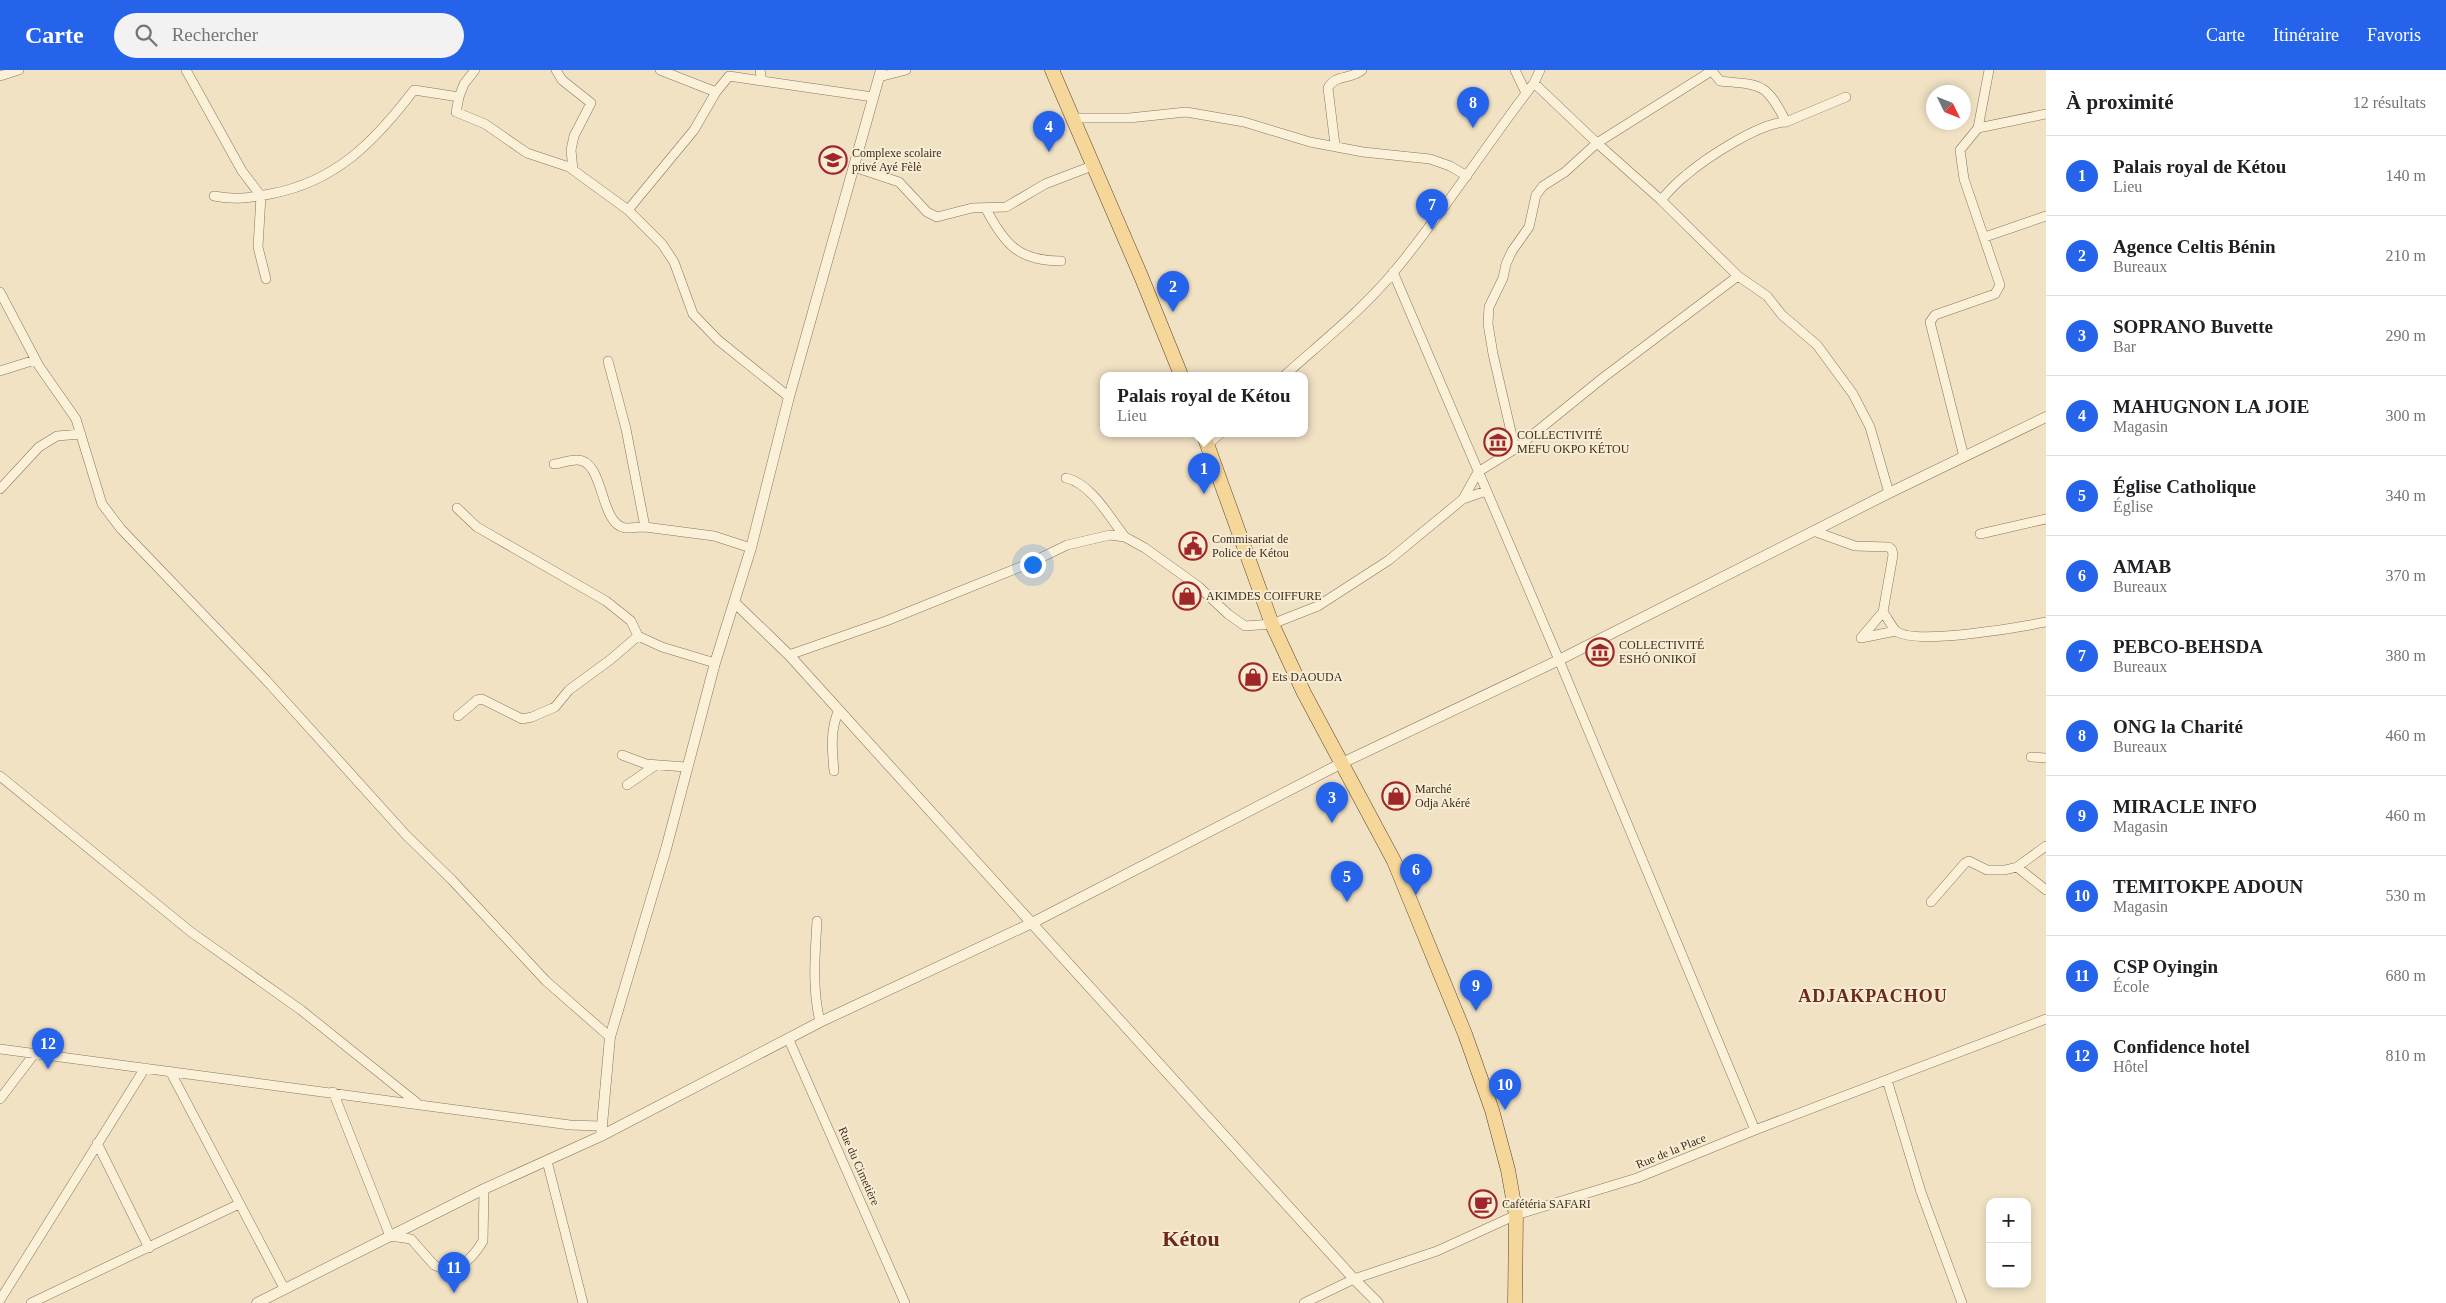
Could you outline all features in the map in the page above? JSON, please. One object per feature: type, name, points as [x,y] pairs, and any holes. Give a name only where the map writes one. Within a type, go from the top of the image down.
[{"type":"main road","points":[[1052,70],[1141,276],[1180,372]]},
{"type":"main road","points":[[1205,438],[1272,624],[1340,764],[1394,861],[1465,1034],[1492,1110],[1508,1170],[1516,1216],[1515,1303]]},
{"type":"street","points":[[0,76],[19,70]]},
{"type":"street","points":[[186,70],[242,171],[261,196],[258,247],[266,279]]},
{"type":"street","points":[[474,70],[464,84],[456,112],[485,124],[527,153],[573,170],[628,210],[662,244],[674,262],[693,314],[718,340],[789,397]]},
{"type":"street","points":[[556,70],[562,80],[591,103],[574,136],[571,150],[573,170]]},
{"type":"street","points":[[660,70],[716,92]]},
{"type":"street","points":[[760,70],[762,81]]},
{"type":"street","points":[[601,1131],[610,1037],[666,849],[686,767],[715,663],[751,548],[789,397],[873,97],[880,74],[906,70]]},
{"type":"street","points":[[1335,145],[1328,88],[1336,79],[1356,75],[1362,70]]},
{"type":"street","points":[[1515,70],[1526,93]]},
{"type":"street","points":[[1288,372],[1367,302],[1393,272],[1467,176],[1534,83],[1540,70]]},
{"type":"street","points":[[1964,457],[1930,322],[1935,315],[1995,294],[2000,285],[1973,211],[1964,179],[1960,150],[1978,128],[1989,70]]},
{"type":"street","points":[[1516,449],[1493,354],[1488,324],[1490,307],[1512,252],[1529,227],[1536,195],[1543,186],[1565,172],[1597,143],[1712,71],[1720,81],[1757,84],[1764,89],[1786,122]]},
{"type":"street","points":[[628,210],[694,130],[716,92],[729,76],[873,97]]},
{"type":"street","points":[[1534,83],[1660,200],[1738,276],[1767,296],[1782,315],[1817,345],[1853,394],[1870,427],[1889,493]]},
{"type":"street","points":[[214,196],[237,200],[293,190],[337,168],[354,156],[387,124],[414,90],[459,97]]},
{"type":"street","points":[[1660,200],[1684,176],[1702,163],[1770,124],[1786,122],[1846,97]]},
{"type":"street","points":[[1072,118],[1129,118],[1186,112],[1244,122],[1310,142],[1335,145],[1362,152],[1430,159],[1450,166],[1467,176]]},
{"type":"street","points":[[1978,128],[2021,117],[2046,114]]},
{"type":"street","points":[[854,167],[899,182],[927,212],[937,217],[972,208],[1006,207],[1045,184],[1092,166]]},
{"type":"street","points":[[986,209],[1014,248],[1029,258],[1061,261]]},
{"type":"street","points":[[1984,237],[2046,216]]},
{"type":"street","points":[[1393,272],[1559,660],[1755,1130]]},
{"type":"street","points":[[1463,499],[1478,472],[1516,449],[1604,377],[1738,276]]},
{"type":"street","points":[[0,292],[35,360],[76,419],[102,504],[121,529],[266,680],[406,835],[452,880],[546,981],[610,1037]]},
{"type":"street","points":[[0,371],[35,360]]},
{"type":"street","points":[[608,361],[626,429],[645,526]]},
{"type":"street","points":[[256,1303],[484,1188],[547,1161],[601,1131],[789,1040],[820,1022],[1032,923],[1340,764],[1559,660],[1816,532],[1889,493],[2046,417]]},
{"type":"street","points":[[0,489],[39,447],[57,436],[81,434]]},
{"type":"street","points":[[554,464],[577,460],[588,464],[597,478],[612,519],[624,528],[645,526],[714,536],[751,548]]},
{"type":"street","points":[[1066,478],[1074,480],[1094,496],[1125,537]]},
{"type":"street","points":[[789,655],[886,622],[1030,563],[1067,545],[1110,535],[1125,537],[1145,548],[1198,586],[1228,614],[1245,626],[1272,624],[1318,606],[1362,579],[1389,560],[1463,499],[1486,491]]},
{"type":"street","points":[[457,508],[477,527],[606,601],[631,620],[638,636],[662,647],[715,663]]},
{"type":"street","points":[[1980,534],[2046,519]]},
{"type":"street","points":[[1816,532],[1855,546],[1889,547],[1892,550],[1883,612],[1861,638],[1896,631],[1914,636],[1999,631],[2046,622]]},
{"type":"street","points":[[735,604],[789,655],[1354,1279],[1378,1303]]},
{"type":"street","points":[[1883,612],[1896,631]]},
{"type":"street","points":[[458,716],[477,700],[482,699],[522,718],[542,713],[555,706],[569,690],[610,660],[638,636]]},
{"type":"street","points":[[834,771],[832,741],[834,720],[839,710]]},
{"type":"street","points":[[622,756],[641,763],[686,767]]},
{"type":"street","points":[[2031,757],[2046,758]]},
{"type":"street","points":[[627,785],[658,764]]},
{"type":"street","points":[[0,776],[191,932],[301,1010],[417,1104]]},
{"type":"street","points":[[1931,902],[1965,863],[1970,861],[1987,870],[2005,870],[2018,867],[2046,846]]},
{"type":"street","points":[[2018,867],[2046,890]]},
{"type":"street","points":[[817,922],[814,971],[815,999],[820,1022]]},
{"type":"street","name":"Rue de la Place","points":[[1304,1303],[1354,1279],[1437,1252],[1516,1216],[1637,1178],[1755,1130],[2046,1019]]},
{"type":"street","name":"Rue du Cimetière","points":[[789,1040],[905,1303]]},
{"type":"street","points":[[0,1049],[333,1092],[601,1131]]},
{"type":"street","points":[[0,1099],[35,1053]]},
{"type":"street","points":[[0,1300],[145,1068]]},
{"type":"street","points":[[170,1071],[284,1288]]},
{"type":"street","points":[[1887,1080],[1922,1192],[1962,1303]]},
{"type":"street","points":[[333,1092],[390,1236]]},
{"type":"street","points":[[97,1143],[149,1248]]},
{"type":"street","points":[[547,1161],[583,1303]]},
{"type":"street","points":[[390,1236],[411,1239],[434,1265],[450,1272],[458,1268],[465,1264],[483,1241],[484,1188]]},
{"type":"street","points":[[31,1303],[239,1204]]},
{"type":"place","name":"ONG la Charité","points":[[1473,128]]},
{"type":"place","name":"MAHUGNON LA JOIE","points":[[1049,152]]},
{"type":"place","name":"Complexe scolaire privé Ayé Fèlè","points":[[833,160]]},
{"type":"place","name":"PEBCO-BEHSDA","points":[[1432,230]]},
{"type":"place","name":"Agence Celtis Bénin","points":[[1173,312]]},
{"type":"place","name":"COLLECTIVITÉ MEFU OKPO KÉTOU","points":[[1498,442]]},
{"type":"place","name":"Palais royal de Kétou","points":[[1204,494]]},
{"type":"place","name":"Commisariat de Police de Kétou","points":[[1193,546]]},
{"type":"place","name":"AKIMDES COIFFURE","points":[[1187,596]]},
{"type":"place","name":"COLLECTIVITÉ ESHÓ ONIKOÏ","points":[[1600,652]]},
{"type":"place","name":"Ets DAOUDA","points":[[1253,677]]},
{"type":"place","name":"Marché Odja Akéré","points":[[1396,796]]},
{"type":"place","name":"SOPRANO Buvette","points":[[1332,823]]},
{"type":"place","name":"AMAB","points":[[1416,895]]},
{"type":"place","name":"Église Catholique","points":[[1347,902]]},
{"type":"place","name":"MIRACLE INFO","points":[[1476,1011]]},
{"type":"place","name":"Confidence hotel","points":[[48,1069]]},
{"type":"place","name":"TEMITOKPE ADOUN","points":[[1505,1110]]},
{"type":"place","name":"Cafétéria SAFARI","points":[[1483,1204]]},
{"type":"place","name":"CSP Oyingin","points":[[454,1293]]},
{"type":"district","name":"ADJAKPACHOU","points":[[1873,996]]},
{"type":"district","name":"Kétou","points":[[1191,1238]]}]
